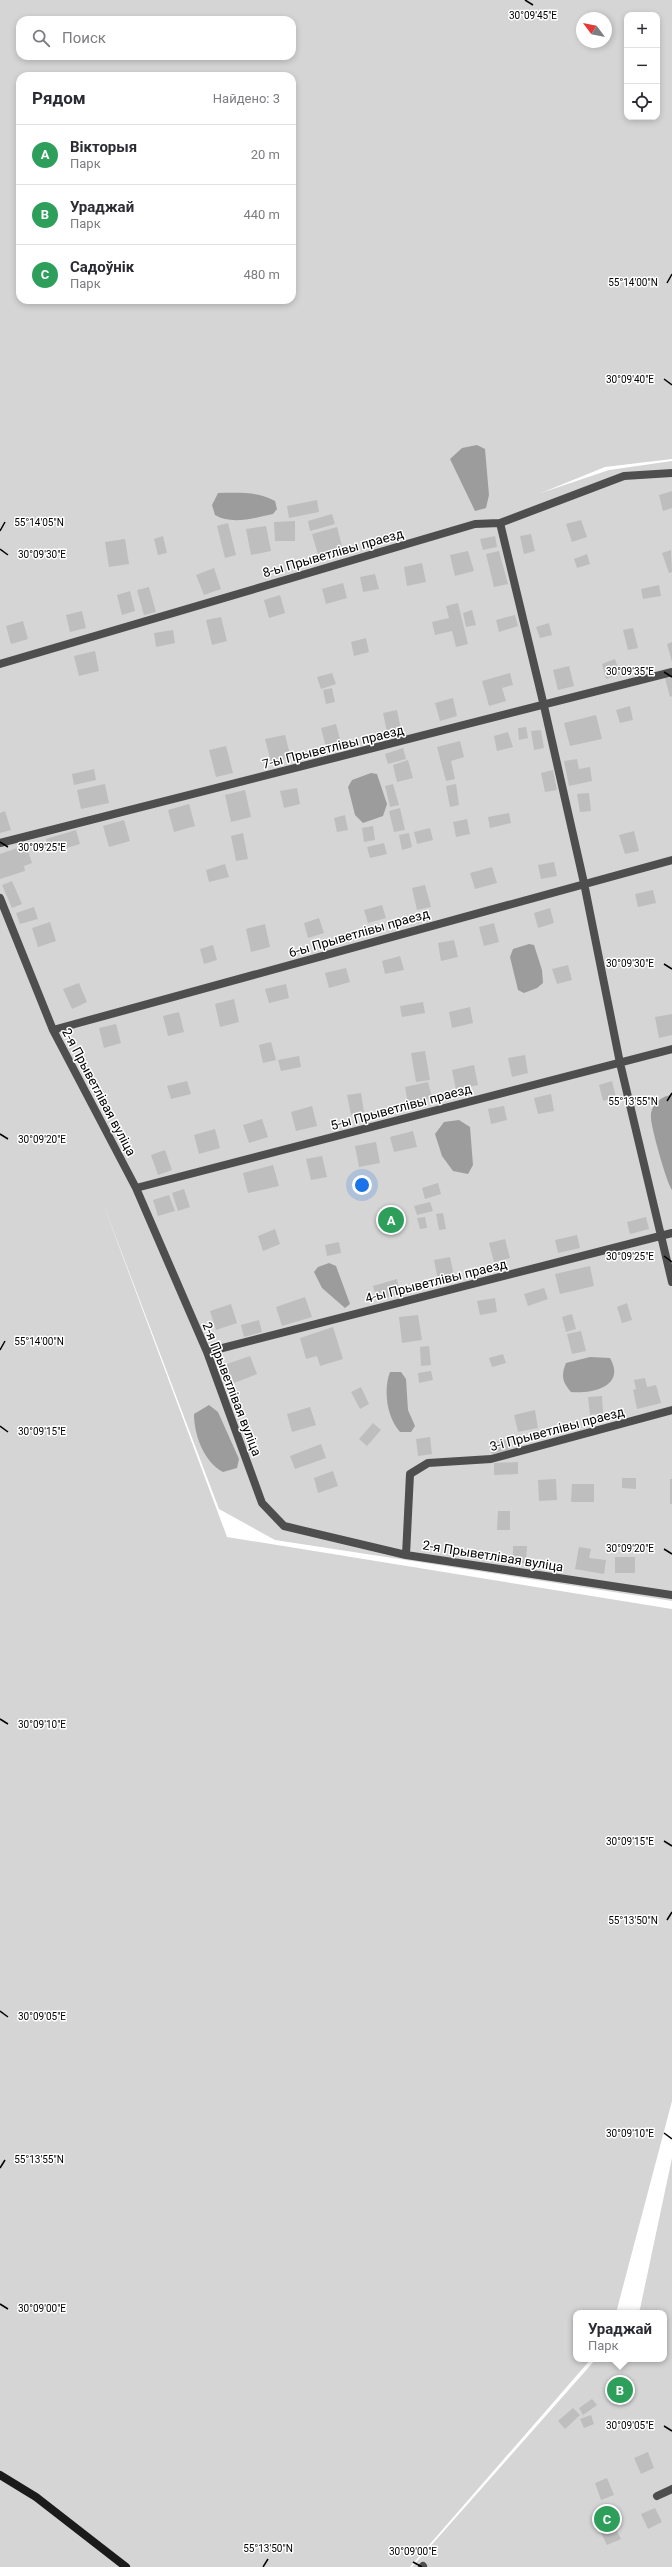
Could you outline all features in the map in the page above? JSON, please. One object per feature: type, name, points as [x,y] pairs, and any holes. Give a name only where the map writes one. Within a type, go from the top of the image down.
[{"type":"street","points":[[0,2475],[36,2497],[126,2567]]},
{"type":"lane","name":"8-ы Прыветлівы праезд","points":[[0,664],[475,524],[500,523],[624,476],[672,473]]},
{"type":"lane","points":[[500,523],[544,706],[584,883],[620,1063],[672,1282]]},
{"type":"lane","name":"7-ы Прыветлівы праезд","points":[[0,843],[544,706],[672,672]]},
{"type":"lane","name":"6-ы Прыветлівы праезд","points":[[53,1030],[672,860]]},
{"type":"lane","name":"2-я Прыветлівая вуліца","points":[[0,898],[53,1030],[136,1188],[207,1352],[262,1503],[284,1526],[406,1555],[672,1595]]},
{"type":"lane","name":"5-ы Прыветлівы праезд","points":[[136,1188],[672,1049]]},
{"type":"lane","name":"4-ы Прыветлівы праезд","points":[[207,1352],[672,1233]]},
{"type":"lane","name":"3-і Прыветлівы праезд","points":[[406,1555],[410,1474],[428,1463],[491,1459],[672,1410]]},
{"type":"lane","points":[[657,2496],[672,2489]]},
{"type":"shaded area","points":[[0,0],[672,0],[672,459],[605,467],[541,493],[609,470],[672,461],[672,1601],[275,1540],[219,1509],[101,1198],[227,1537],[672,1609],[672,2101],[617,2310],[573,2310],[573,2362],[588,2362],[410,2567],[0,2567]]},
{"type":"shaded area","points":[[477,445],[485,449],[489,495],[486,508],[475,511],[450,459],[462,448]]},
{"type":"shaded area","points":[[218,493],[254,494],[275,501],[277,509],[273,514],[251,519],[229,520],[215,515],[212,505]]},
{"type":"shaded area","points":[[371,773],[377,774],[387,804],[383,816],[363,823],[355,815],[348,787],[352,780]]},
{"type":"shaded area","points":[[529,944],[534,945],[542,970],[543,983],[537,988],[524,993],[518,990],[510,957],[513,949]]},
{"type":"shaded area","points":[[672,1095],[672,1190],[660,1155],[651,1113],[654,1105],[660,1099]]},
{"type":"shaded area","points":[[459,1120],[470,1127],[473,1165],[468,1174],[453,1171],[442,1156],[435,1134],[444,1122]]},
{"type":"shaded area","points":[[329,1263],[336,1266],[350,1304],[345,1308],[322,1288],[314,1272],[318,1267]]},
{"type":"shaded area","points":[[590,1357],[610,1358],[614,1368],[614,1375],[610,1382],[597,1390],[571,1392],[563,1378],[563,1371],[566,1363]]},
{"type":"shaded area","points":[[390,1372],[401,1372],[406,1379],[408,1410],[415,1426],[411,1432],[400,1432],[389,1412],[387,1387]]},
{"type":"shaded area","points":[[209,1405],[218,1412],[239,1459],[237,1468],[223,1472],[210,1462],[201,1447],[194,1422],[194,1414]]},
{"type":"shaded area","points":[[672,2158],[672,2567],[412,2567],[593,2362],[667,2362],[667,2310],[639,2310]]},
{"type":"building","points":[[672,491],[672,508],[663,511],[659,495]]},
{"type":"building","points":[[317,500],[319,512],[289,518],[287,506]]},
{"type":"building","points":[[332,514],[335,524],[310,531],[308,521]]},
{"type":"building","points":[[581,520],[587,537],[572,542],[566,524]]},
{"type":"building","points":[[295,521],[295,541],[275,541],[274,522]]},
{"type":"building","points":[[228,523],[236,555],[225,558],[217,526]]},
{"type":"building","points":[[266,526],[271,551],[251,555],[246,529]]},
{"type":"building","points":[[337,527],[343,550],[319,558],[312,534]]},
{"type":"building","points":[[531,534],[535,551],[524,554],[520,536]]},
{"type":"building","points":[[163,536],[167,553],[158,555],[154,539]]},
{"type":"building","points":[[495,536],[497,547],[483,550],[480,539]]},
{"type":"building","points":[[125,539],[129,564],[109,567],[105,542]]},
{"type":"building","points":[[671,550],[672,572],[669,573],[662,553]]},
{"type":"building","points":[[468,551],[474,571],[455,576],[450,555]]},
{"type":"building","points":[[499,551],[508,584],[494,587],[486,554]]},
{"type":"building","points":[[587,554],[590,564],[577,568],[574,559]]},
{"type":"building","points":[[422,563],[426,582],[407,586],[404,567]]},
{"type":"building","points":[[214,568],[221,589],[204,595],[196,575]]},
{"type":"building","points":[[375,574],[379,589],[363,592],[360,577]]},
{"type":"building","points":[[343,583],[347,598],[326,604],[322,589]]},
{"type":"building","points":[[659,585],[661,596],[643,599],[641,589]]},
{"type":"building","points":[[149,587],[156,612],[144,615],[137,590]]},
{"type":"building","points":[[130,591],[135,611],[122,615],[117,595]]},
{"type":"building","points":[[280,595],[285,613],[269,618],[264,600]]},
{"type":"building","points":[[458,603],[468,644],[456,647],[452,631],[435,635],[432,622],[449,618],[446,606]]},
{"type":"building","points":[[472,610],[476,625],[466,627],[463,613]]},
{"type":"building","points":[[82,611],[86,628],[70,632],[66,615]]},
{"type":"building","points":[[515,615],[518,626],[499,632],[496,620]]},
{"type":"building","points":[[221,617],[227,641],[212,645],[206,620]]},
{"type":"building","points":[[23,621],[28,639],[11,644],[6,626]]},
{"type":"building","points":[[549,623],[552,635],[540,638],[536,627]]},
{"type":"building","points":[[633,628],[638,648],[628,650],[623,630]]},
{"type":"building","points":[[173,630],[175,643],[156,647],[154,633]]},
{"type":"building","points":[[366,638],[369,652],[354,656],[351,642]]},
{"type":"building","points":[[672,642],[672,662],[667,644]]},
{"type":"building","points":[[95,651],[99,671],[79,676],[74,656]]},
{"type":"building","points":[[615,659],[620,674],[606,679],[602,664]]},
{"type":"building","points":[[569,666],[574,686],[558,690],[553,670]]},
{"type":"building","points":[[332,673],[336,684],[321,689],[317,677]]},
{"type":"building","points":[[510,673],[513,685],[502,688],[506,701],[489,706],[482,681]]},
{"type":"building","points":[[672,677],[672,696],[670,697],[665,678]]},
{"type":"building","points":[[332,688],[335,702],[326,704],[323,690]]},
{"type":"building","points":[[453,698],[457,716],[440,721],[435,703]]},
{"type":"building","points":[[630,706],[633,720],[620,723],[616,710]]},
{"type":"building","points":[[397,710],[401,729],[387,732],[383,713]]},
{"type":"building","points":[[596,715],[602,739],[570,746],[564,723]]},
{"type":"building","points":[[336,724],[341,743],[326,747],[321,728]]},
{"type":"building","points":[[526,727],[528,738],[519,740],[518,728]]},
{"type":"building","points":[[541,730],[544,748],[534,750],[531,731]]},
{"type":"building","points":[[508,732],[513,747],[497,751],[494,736]]},
{"type":"building","points":[[285,735],[291,758],[271,762],[265,739]]},
{"type":"building","points":[[460,741],[464,757],[451,761],[455,779],[446,781],[437,747]]},
{"type":"building","points":[[226,746],[233,773],[216,777],[209,750]]},
{"type":"building","points":[[403,748],[406,759],[388,764],[385,754]]},
{"type":"building","points":[[577,759],[579,769],[590,767],[592,781],[569,786],[564,761]]},
{"type":"building","points":[[408,760],[413,778],[397,782],[393,765]]},
{"type":"building","points":[[94,769],[96,780],[74,785],[72,774]]},
{"type":"building","points":[[553,770],[557,790],[545,792],[541,773]]},
{"type":"building","points":[[105,784],[109,803],[81,809],[77,790]]},
{"type":"building","points":[[393,784],[399,805],[390,807],[385,786]]},
{"type":"building","points":[[456,784],[459,805],[450,807],[446,786]]},
{"type":"building","points":[[297,788],[300,804],[284,808],[280,791]]},
{"type":"building","points":[[245,790],[251,817],[231,822],[225,795]]},
{"type":"building","points":[[589,793],[591,811],[580,812],[577,794]]},
{"type":"building","points":[[189,804],[195,826],[174,832],[168,810]]},
{"type":"building","points":[[400,808],[405,830],[394,832],[389,811]]},
{"type":"building","points":[[5,811],[11,830],[0,833],[0,813]]},
{"type":"building","points":[[509,813],[511,823],[490,828],[488,817]]},
{"type":"building","points":[[345,815],[348,830],[337,832],[334,818]]},
{"type":"building","points":[[467,819],[470,834],[456,837],[453,822]]},
{"type":"building","points":[[124,820],[130,841],[109,847],[103,826]]},
{"type":"building","points":[[373,826],[375,840],[364,842],[362,828]]},
{"type":"building","points":[[430,828],[433,840],[417,844],[414,832]]},
{"type":"building","points":[[76,830],[80,844],[50,853],[46,839]]},
{"type":"building","points":[[634,831],[639,851],[625,854],[619,835]]},
{"type":"building","points":[[243,833],[248,859],[236,861],[231,836]]},
{"type":"building","points":[[409,833],[412,847],[402,850],[399,835]]},
{"type":"building","points":[[384,843],[387,854],[370,858],[367,847]]},
{"type":"building","points":[[26,845],[32,863],[24,866],[25,871],[0,879],[0,854]]},
{"type":"building","points":[[554,862],[557,876],[541,879],[538,865]]},
{"type":"building","points":[[225,864],[229,877],[209,882],[206,870]]},
{"type":"building","points":[[492,867],[497,883],[475,889],[470,873]]},
{"type":"building","points":[[12,881],[22,904],[12,908],[2,885]]},
{"type":"building","points":[[425,885],[431,907],[417,910],[412,888]]},
{"type":"building","points":[[653,890],[656,903],[638,907],[635,894]]},
{"type":"building","points":[[382,905],[386,918],[368,923],[364,910]]},
{"type":"building","points":[[34,907],[38,919],[20,924],[16,913]]},
{"type":"building","points":[[550,908],[554,923],[538,928],[534,913]]},
{"type":"building","points":[[319,918],[324,933],[308,938],[304,923]]},
{"type":"building","points":[[50,922],[56,941],[38,947],[32,928]]},
{"type":"building","points":[[494,923],[499,942],[484,946],[479,927]]},
{"type":"building","points":[[265,924],[270,947],[251,952],[246,929]]},
{"type":"building","points":[[454,940],[458,957],[441,961],[438,943]]},
{"type":"building","points":[[213,945],[217,960],[204,964],[200,949]]},
{"type":"building","points":[[400,956],[404,970],[385,974],[382,961]]},
{"type":"building","points":[[568,965],[572,980],[557,984],[552,969]]},
{"type":"building","points":[[346,968],[350,982],[329,988],[325,973]]},
{"type":"building","points":[[79,983],[87,1002],[72,1009],[63,989]]},
{"type":"building","points":[[286,984],[289,998],[269,1003],[265,989]]},
{"type":"building","points":[[234,999],[239,1022],[220,1027],[215,1004]]},
{"type":"building","points":[[423,1002],[425,1013],[402,1017],[400,1006]]},
{"type":"building","points":[[470,1007],[473,1023],[452,1028],[449,1012]]},
{"type":"building","points":[[179,1012],[184,1032],[168,1036],[163,1016]]},
{"type":"building","points":[[672,1014],[672,1035],[659,1038],[655,1017]]},
{"type":"building","points":[[116,1024],[121,1043],[104,1048],[99,1028]]},
{"type":"building","points":[[271,1042],[276,1060],[263,1063],[259,1045]]},
{"type":"building","points":[[425,1051],[430,1080],[416,1082],[411,1053]]},
{"type":"building","points":[[525,1055],[528,1073],[512,1077],[508,1058]]},
{"type":"building","points":[[299,1056],[301,1067],[281,1071],[278,1060]]},
{"type":"building","points":[[474,1065],[478,1085],[456,1090],[452,1070]]},
{"type":"building","points":[[187,1081],[191,1094],[171,1099],[167,1086]]},
{"type":"building","points":[[612,1081],[616,1097],[603,1101],[599,1085]]},
{"type":"building","points":[[428,1082],[432,1098],[408,1103],[405,1087]]},
{"type":"building","points":[[361,1093],[364,1112],[351,1115],[347,1095]]},
{"type":"building","points":[[551,1094],[554,1111],[538,1114],[534,1098]]},
{"type":"building","points":[[312,1106],[317,1126],[296,1131],[291,1112]]},
{"type":"building","points":[[504,1106],[507,1120],[491,1124],[488,1109]]},
{"type":"building","points":[[262,1119],[268,1137],[249,1143],[243,1125]]},
{"type":"building","points":[[215,1129],[220,1148],[199,1154],[194,1135]]},
{"type":"building","points":[[413,1131],[417,1147],[394,1152],[390,1137]]},
{"type":"building","points":[[376,1142],[380,1163],[359,1167],[355,1146]]},
{"type":"building","points":[[165,1150],[172,1170],[158,1175],[151,1155]]},
{"type":"building","points":[[322,1156],[327,1177],[311,1180],[306,1159]]},
{"type":"building","points":[[273,1165],[279,1186],[248,1193],[243,1173]]},
{"type":"building","points":[[438,1183],[441,1194],[425,1199],[422,1188]]},
{"type":"building","points":[[184,1189],[190,1207],[178,1211],[172,1193]]},
{"type":"building","points":[[169,1195],[175,1211],[158,1216],[153,1200]]},
{"type":"building","points":[[430,1202],[433,1211],[417,1215],[414,1206]]},
{"type":"building","points":[[443,1213],[446,1229],[439,1230],[436,1214]]},
{"type":"building","points":[[425,1217],[427,1228],[420,1229],[417,1218]]},
{"type":"building","points":[[646,1217],[649,1229],[630,1234],[627,1222]]},
{"type":"building","points":[[275,1229],[280,1244],[263,1251],[258,1236]]},
{"type":"building","points":[[577,1235],[580,1248],[558,1253],[555,1240]]},
{"type":"building","points":[[505,1239],[510,1258],[494,1262],[489,1243]]},
{"type":"building","points":[[339,1242],[341,1253],[327,1256],[325,1245]]},
{"type":"building","points":[[450,1257],[454,1276],[438,1280],[434,1260]]},
{"type":"building","points":[[590,1266],[594,1286],[560,1294],[555,1274]]},
{"type":"building","points":[[397,1279],[400,1294],[377,1300],[373,1286]]},
{"type":"building","points":[[544,1288],[548,1299],[528,1306],[524,1294]]},
{"type":"building","points":[[305,1297],[312,1317],[282,1326],[276,1307]]},
{"type":"building","points":[[495,1298],[497,1312],[480,1315],[477,1301]]},
{"type":"building","points":[[627,1303],[632,1320],[622,1323],[617,1307]]},
{"type":"building","points":[[231,1304],[237,1323],[216,1330],[210,1311]]},
{"type":"building","points":[[572,1314],[576,1329],[566,1332],[562,1317]]},
{"type":"building","points":[[418,1315],[422,1340],[402,1343],[399,1317]]},
{"type":"building","points":[[259,1320],[262,1332],[244,1337],[241,1325]]},
{"type":"building","points":[[333,1327],[343,1359],[320,1366],[317,1356],[306,1359],[300,1338]]},
{"type":"building","points":[[581,1331],[586,1351],[572,1354],[567,1334]]},
{"type":"building","points":[[429,1346],[431,1365],[421,1366],[420,1347]]},
{"type":"building","points":[[503,1354],[506,1363],[492,1367],[489,1358]]},
{"type":"building","points":[[250,1356],[257,1374],[229,1385],[221,1366]]},
{"type":"building","points":[[431,1371],[433,1380],[419,1383],[418,1373]]},
{"type":"building","points":[[645,1378],[647,1387],[656,1385],[661,1403],[637,1409],[633,1390],[636,1389],[634,1380]]},
{"type":"building","points":[[361,1387],[369,1404],[360,1409],[351,1392]]},
{"type":"building","points":[[602,1396],[603,1413],[590,1415],[588,1397]]},
{"type":"building","points":[[310,1407],[316,1425],[292,1432],[287,1414]]},
{"type":"building","points":[[535,1410],[538,1428],[518,1432],[514,1415]]},
{"type":"building","points":[[373,1423],[381,1430],[367,1446],[359,1439]]},
{"type":"building","points":[[430,1437],[432,1454],[418,1456],[416,1439]]},
{"type":"building","points":[[507,1439],[509,1450],[492,1454],[490,1443]]},
{"type":"building","points":[[321,1444],[326,1458],[295,1469],[290,1456]]},
{"type":"building","points":[[518,1462],[518,1474],[494,1475],[494,1463]]},
{"type":"building","points":[[333,1471],[338,1486],[318,1493],[314,1478]]},
{"type":"building","points":[[622,1478],[636,1478],[636,1489],[622,1488]]},
{"type":"building","points":[[556,1479],[557,1500],[539,1501],[538,1480]]},
{"type":"building","points":[[670,1479],[672,1479],[672,1504],[670,1504]]},
{"type":"building","points":[[572,1484],[594,1484],[594,1502],[571,1502]]},
{"type":"building","points":[[498,1511],[510,1511],[510,1530],[497,1530]]},
{"type":"building","points":[[513,1546],[527,1546],[526,1563],[513,1563]]},
{"type":"building","points":[[579,1547],[591,1549],[589,1558],[606,1560],[604,1574],[575,1569]]},
{"type":"building","points":[[615,1557],[635,1557],[635,1573],[615,1573]]},
{"type":"building","points":[[592,2399],[597,2405],[583,2415],[579,2408]]},
{"type":"building","points":[[573,2408],[580,2415],[565,2429],[558,2421]]},
{"type":"building","points":[[591,2415],[594,2424],[584,2428],[580,2419]]},
{"type":"building","points":[[648,2452],[654,2468],[641,2474],[634,2458]]},
{"type":"building","points":[[607,2478],[614,2495],[601,2500],[595,2483]]},
{"type":"building","points":[[655,2508],[662,2522],[648,2529],[641,2514]]},
{"type":"building","points":[[614,2525],[621,2539],[607,2545],[600,2531]]},
{"type":"place","name":"Вікторыя","points":[[391,1220]]},
{"type":"place","name":"Ураджай","points":[[620,2390]]},
{"type":"place","name":"Садоўнік","points":[[607,2519]]}]
